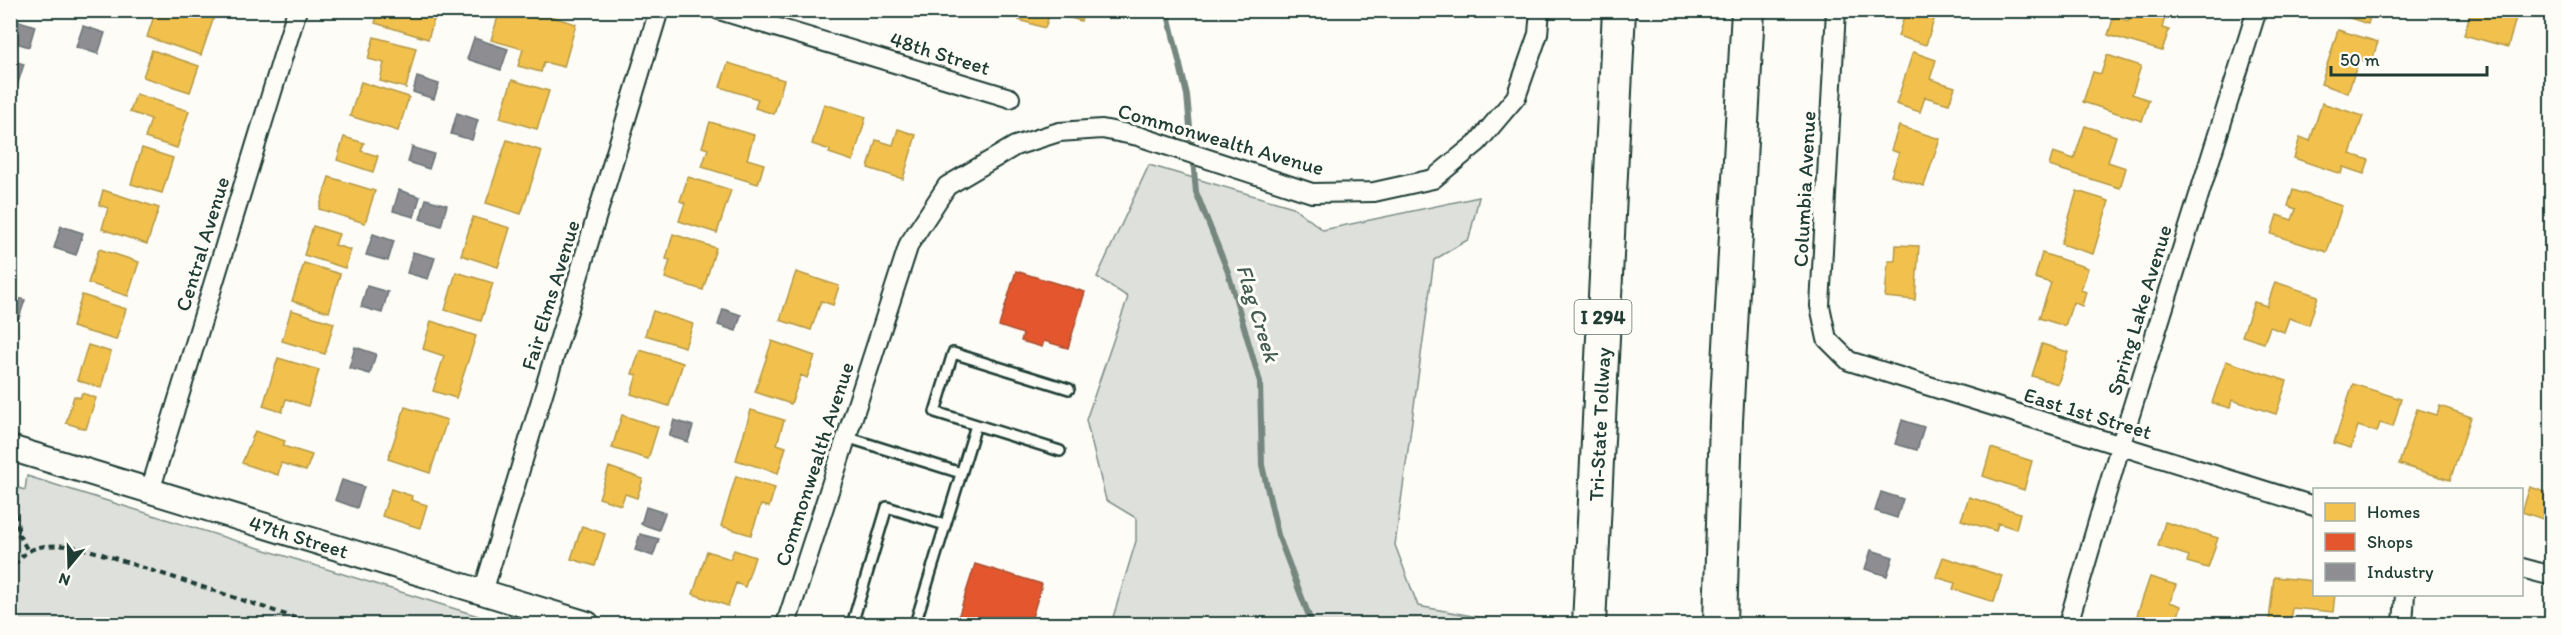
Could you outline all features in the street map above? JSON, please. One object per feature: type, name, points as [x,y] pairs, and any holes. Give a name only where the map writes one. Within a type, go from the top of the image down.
[{"type":"highway","name":"Tri-State Tollway","points":[[1589,624],[1619,10]]},
{"type":"highway","points":[[1720,624],[1726,421],[1748,10]]},
{"type":"main road","name":"47th Street","points":[[10,448],[587,624]]},
{"type":"street","name":"Central Avenue","points":[[150,491],[297,10]]},
{"type":"street","name":"Fair Elms Avenue","points":[[483,592],[659,10]]},
{"type":"street","name":"48th Street","points":[[719,10],[1010,98]]},
{"type":"street","name":"Commonwealth Avenue","points":[[786,624],[909,243],[947,186],[1015,146],[1059,132],[1102,129],[1138,136],[1312,193],[1374,192],[1432,179],[1478,142],[1516,96],[1538,34],[1540,10]]},
{"type":"street","name":"Columbia Avenue","points":[[1836,10],[1820,306],[1827,339],[1849,361]]},
{"type":"street","name":"Spring Lake Avenue","points":[[2068,624],[2120,447],[2257,10]]},
{"type":"street","name":"East 1st Street","points":[[1849,361],[2313,506]]},
{"type":"street","points":[[2523,568],[2552,576]]},
{"type":"street","points":[[2403,624],[2405,596]]},
{"type":"lane","points":[[1060,451],[935,412],[954,353],[1070,389]]},
{"type":"lane","points":[[915,624],[976,425]]},
{"type":"lane","points":[[846,437],[961,473]]},
{"type":"lane","points":[[864,624],[853,621],[887,507],[945,525]]},
{"type":"path","points":[[11,482],[19,535],[28,551]]},
{"type":"path","points":[[10,575],[15,561],[28,551],[45,546],[63,546],[80,549],[313,624]]},
{"type":"shaded area","points":[[1149,165],[1293,207],[1323,230],[1479,197],[1469,239],[1434,260],[1395,545],[1418,606],[1516,624],[1111,624],[1136,541],[1136,518],[1106,500],[1086,420],[1128,297],[1097,277]]},
{"type":"shaded area","points":[[27,476],[504,624],[11,624],[11,486],[25,490]]},
{"type":"building: Homes","points":[[156,10],[194,10],[214,17],[201,55],[147,37]]},
{"type":"building: Homes","points":[[379,10],[437,10],[428,39],[375,23]]},
{"type":"building: Homes","points":[[500,10],[509,10],[537,19],[539,13],[576,24],[564,67],[544,62],[541,72],[518,66],[523,49],[491,40]]},
{"type":"building: Homes","points":[[1022,10],[1051,10],[1045,28],[1019,20]]},
{"type":"building: Homes","points":[[1067,10],[1084,10],[1081,21],[1067,17],[1069,11]]},
{"type":"building: Homes","points":[[1906,10],[1937,10],[1926,45],[1898,36]]},
{"type":"building: Homes","points":[[2131,10],[2167,10],[2162,28],[2169,30],[2162,51],[2108,35],[2114,16],[2128,21]]},
{"type":"building: Homes","points":[[2342,10],[2372,10],[2368,24],[2341,15]]},
{"type":"building: Homes","points":[[2471,10],[2518,10],[2508,47],[2464,35]]},
{"type":"building: Homes","points":[[2338,30],[2378,42],[2371,63],[2359,59],[2348,93],[2321,84]]},
{"type":"building: Homes","points":[[374,37],[416,48],[406,88],[380,81],[384,63],[368,59]]},
{"type":"building: Homes","points":[[152,50],[199,66],[190,92],[143,77]]},
{"type":"building: Homes","points":[[1913,52],[1936,60],[1930,79],[1955,87],[1949,104],[1925,97],[1920,112],[1896,104]]},
{"type":"building: Homes","points":[[2107,55],[2141,66],[2132,94],[2149,100],[2142,121],[2083,102],[2093,72],[2101,74]]},
{"type":"building: Homes","points":[[728,63],[784,80],[774,114],[755,108],[758,99],[720,87]]},
{"type":"building: Homes","points":[[512,80],[549,91],[537,129],[500,118]]},
{"type":"building: Homes","points":[[361,82],[409,97],[398,131],[350,116]]},
{"type":"building: Homes","points":[[136,94],[189,111],[177,148],[145,138],[151,119],[130,112]]},
{"type":"building: Homes","points":[[2322,103],[2363,116],[2350,154],[2369,160],[2364,174],[2343,167],[2341,174],[2294,158],[2300,137],[2310,141]]},
{"type":"building: Homes","points":[[824,104],[866,117],[853,161],[829,153],[830,150],[812,144]]},
{"type":"building: Homes","points":[[710,122],[754,135],[747,159],[764,164],[758,184],[702,167],[708,149],[702,147]]},
{"type":"building: Homes","points":[[1899,126],[1940,139],[1924,186],[1891,176],[1899,153],[1891,150]]},
{"type":"building: Homes","points":[[2085,126],[2116,136],[2108,162],[2126,168],[2120,188],[2049,166],[2053,152],[2074,159]]},
{"type":"building: Homes","points":[[898,129],[916,135],[903,179],[868,168],[876,140],[893,145]]},
{"type":"building: Homes","points":[[344,137],[364,143],[361,151],[378,156],[373,172],[337,160]]},
{"type":"building: Homes","points":[[507,140],[542,151],[521,214],[486,203]]},
{"type":"building: Homes","points":[[142,148],[173,158],[162,193],[131,184]]},
{"type":"building: Homes","points":[[329,177],[375,191],[365,223],[319,209]]},
{"type":"building: Homes","points":[[688,177],[731,190],[717,233],[679,221],[685,203],[680,201]]},
{"type":"building: Homes","points":[[103,190],[159,208],[147,244],[102,229],[108,208],[99,205]]},
{"type":"building: Homes","points":[[2293,190],[2342,206],[2327,252],[2271,234],[2277,215],[2292,220],[2296,209],[2288,206]]},
{"type":"building: Homes","points":[[2077,191],[2109,201],[2093,254],[2061,244]]},
{"type":"building: Homes","points":[[473,217],[510,228],[498,267],[461,255]]},
{"type":"building: Homes","points":[[313,226],[339,234],[335,245],[351,250],[345,268],[304,255]]},
{"type":"building: Homes","points":[[673,234],[716,248],[703,290],[665,278],[670,260],[666,259]]},
{"type":"building: Homes","points":[[1896,245],[1919,246],[1915,300],[1885,297],[1888,261],[1895,261]]},
{"type":"building: Homes","points":[[99,249],[139,262],[128,296],[88,283]]},
{"type":"building: Homes","points":[[2042,253],[2088,268],[2081,290],[2086,292],[2082,306],[2073,302],[2065,326],[2039,318],[2051,283],[2035,278]]},
{"type":"building: Homes","points":[[304,263],[340,274],[329,312],[292,301]]},
{"type":"building: Homes","points":[[456,272],[493,283],[481,321],[445,310]]},
{"type":"building: Homes","points":[[796,272],[839,286],[833,305],[821,301],[811,330],[780,320]]},
{"type":"building: Homes","points":[[2275,282],[2318,296],[2309,325],[2289,318],[2284,332],[2270,327],[2264,343],[2242,336],[2254,302],[2267,306]]},
{"type":"building: Homes","points":[[82,295],[126,309],[116,340],[72,327]]},
{"type":"building: Homes","points":[[291,310],[334,323],[325,354],[282,341]]},
{"type":"building: Homes","points":[[653,311],[693,324],[685,347],[645,335]]},
{"type":"building: Homes","points":[[431,321],[476,336],[456,398],[433,391],[444,356],[423,349]]},
{"type":"building: Homes","points":[[772,341],[815,356],[807,378],[801,375],[791,404],[755,392]]},
{"type":"building: Homes","points":[[2042,344],[2068,352],[2058,384],[2032,376]]},
{"type":"building: Homes","points":[[88,345],[111,352],[101,388],[77,380]]},
{"type":"building: Homes","points":[[640,350],[683,363],[669,406],[631,394],[637,375],[632,374]]},
{"type":"building: Homes","points":[[278,358],[319,370],[308,406],[286,399],[282,412],[263,406]]},
{"type":"building: Homes","points":[[2226,361],[2287,381],[2276,414],[2232,400],[2230,408],[2212,403]]},
{"type":"building: Homes","points":[[2353,384],[2401,399],[2393,427],[2380,423],[2377,432],[2358,426],[2351,448],[2334,443]]},
{"type":"building: Homes","points":[[82,393],[96,398],[86,429],[66,423],[74,396],[80,398]]},
{"type":"building: Homes","points":[[2440,406],[2471,417],[2450,480],[2399,464],[2417,409],[2437,415]]},
{"type":"building: Homes","points":[[405,407],[447,420],[430,473],[388,459]]},
{"type":"building: Homes","points":[[751,410],[784,420],[777,444],[786,447],[778,473],[736,460]]},
{"type":"building: Homes","points":[[622,415],[658,427],[648,459],[612,448]]},
{"type":"building: Homes","points":[[255,431],[285,441],[283,446],[312,455],[306,471],[281,463],[278,475],[242,463]]},
{"type":"building: Homes","points":[[1991,448],[2032,461],[2024,490],[1983,476]]},
{"type":"building: Homes","points":[[609,467],[643,479],[637,498],[625,494],[621,505],[599,498]]},
{"type":"building: Homes","points":[[736,476],[775,488],[769,507],[761,505],[751,535],[721,526]]},
{"type":"building: Homes","points":[[2530,487],[2552,494],[2552,522],[2523,512]]},
{"type":"building: Homes","points":[[391,489],[412,496],[411,500],[427,505],[420,528],[382,516]]},
{"type":"building: Homes","points":[[1969,497],[2020,513],[2016,529],[1998,523],[1996,531],[1961,520]]},
{"type":"building: Homes","points":[[2165,522],[2218,538],[2208,568],[2187,562],[2189,556],[2158,546]]},
{"type":"building: Homes","points":[[582,526],[605,534],[595,566],[571,559]]},
{"type":"building: Homes","points":[[734,550],[755,557],[745,587],[736,583],[728,606],[693,594],[707,551],[730,559]]},
{"type":"building: Homes","points":[[1943,557],[2002,576],[1994,602],[1953,589],[1955,583],[1936,577]]},
{"type":"building: Homes","points":[[2150,577],[2176,585],[2170,602],[2181,606],[2176,624],[2166,624],[2137,615]]},
{"type":"building: Homes","points":[[2274,577],[2313,581],[2313,596],[2335,596],[2333,612],[2292,608],[2290,623],[2269,621]]},
{"type":"building: Homes","points":[[1939,616],[1965,624],[1936,624]]},
{"type":"building: Shops","points":[[1016,271],[1085,292],[1068,348],[1044,341],[1042,347],[1021,341],[1023,334],[999,326]]},
{"type":"building: Shops","points":[[975,564],[1042,584],[1030,624],[956,624]]},
{"type":"building: Industry","points":[[13,19],[35,26],[29,47],[10,41]]},
{"type":"building: Industry","points":[[83,26],[105,33],[98,54],[76,47]]},
{"type":"building: Industry","points":[[474,38],[508,49],[501,70],[467,59]]},
{"type":"building: Industry","points":[[10,60],[24,64],[17,86],[10,84]]},
{"type":"building: Industry","points":[[417,77],[439,84],[434,99],[413,92]]},
{"type":"building: Industry","points":[[457,113],[478,120],[472,140],[451,134]]},
{"type":"building: Industry","points":[[412,147],[434,154],[429,169],[408,162]]},
{"type":"building: Industry","points":[[399,190],[420,197],[414,217],[393,211]]},
{"type":"building: Industry","points":[[426,199],[447,205],[441,226],[420,219]]},
{"type":"building: Industry","points":[[61,226],[83,233],[76,255],[54,248]]},
{"type":"building: Industry","points":[[373,234],[394,241],[388,261],[366,255]]},
{"type":"building: Industry","points":[[413,252],[435,258],[428,279],[407,273]]},
{"type":"building: Industry","points":[[367,286],[388,292],[382,313],[361,307]]},
{"type":"building: Industry","points":[[10,296],[25,300],[19,318],[10,315]]},
{"type":"building: Industry","points":[[723,309],[741,315],[736,331],[718,325]]},
{"type":"building: Industry","points":[[355,347],[376,354],[370,374],[349,368]]},
{"type":"building: Industry","points":[[674,420],[693,426],[688,442],[669,436]]},
{"type":"building: Industry","points":[[1902,420],[1924,427],[1917,450],[1895,444]]},
{"type":"building: Industry","points":[[342,480],[364,487],[357,508],[335,500]]},
{"type":"building: Industry","points":[[1881,492],[1903,499],[1897,518],[1875,511]]},
{"type":"building: Industry","points":[[646,507],[665,513],[659,530],[641,524]]},
{"type":"building: Industry","points":[[640,534],[659,539],[653,556],[635,550]]},
{"type":"building: Industry","points":[[1871,550],[1893,557],[1887,576],[1865,569]]},
{"type":"waterway","name":"Flag Creek","points":[[1167,10],[1187,95],[1196,192],[1228,272],[1260,382],[1262,465],[1278,535],[1312,624]]}]
